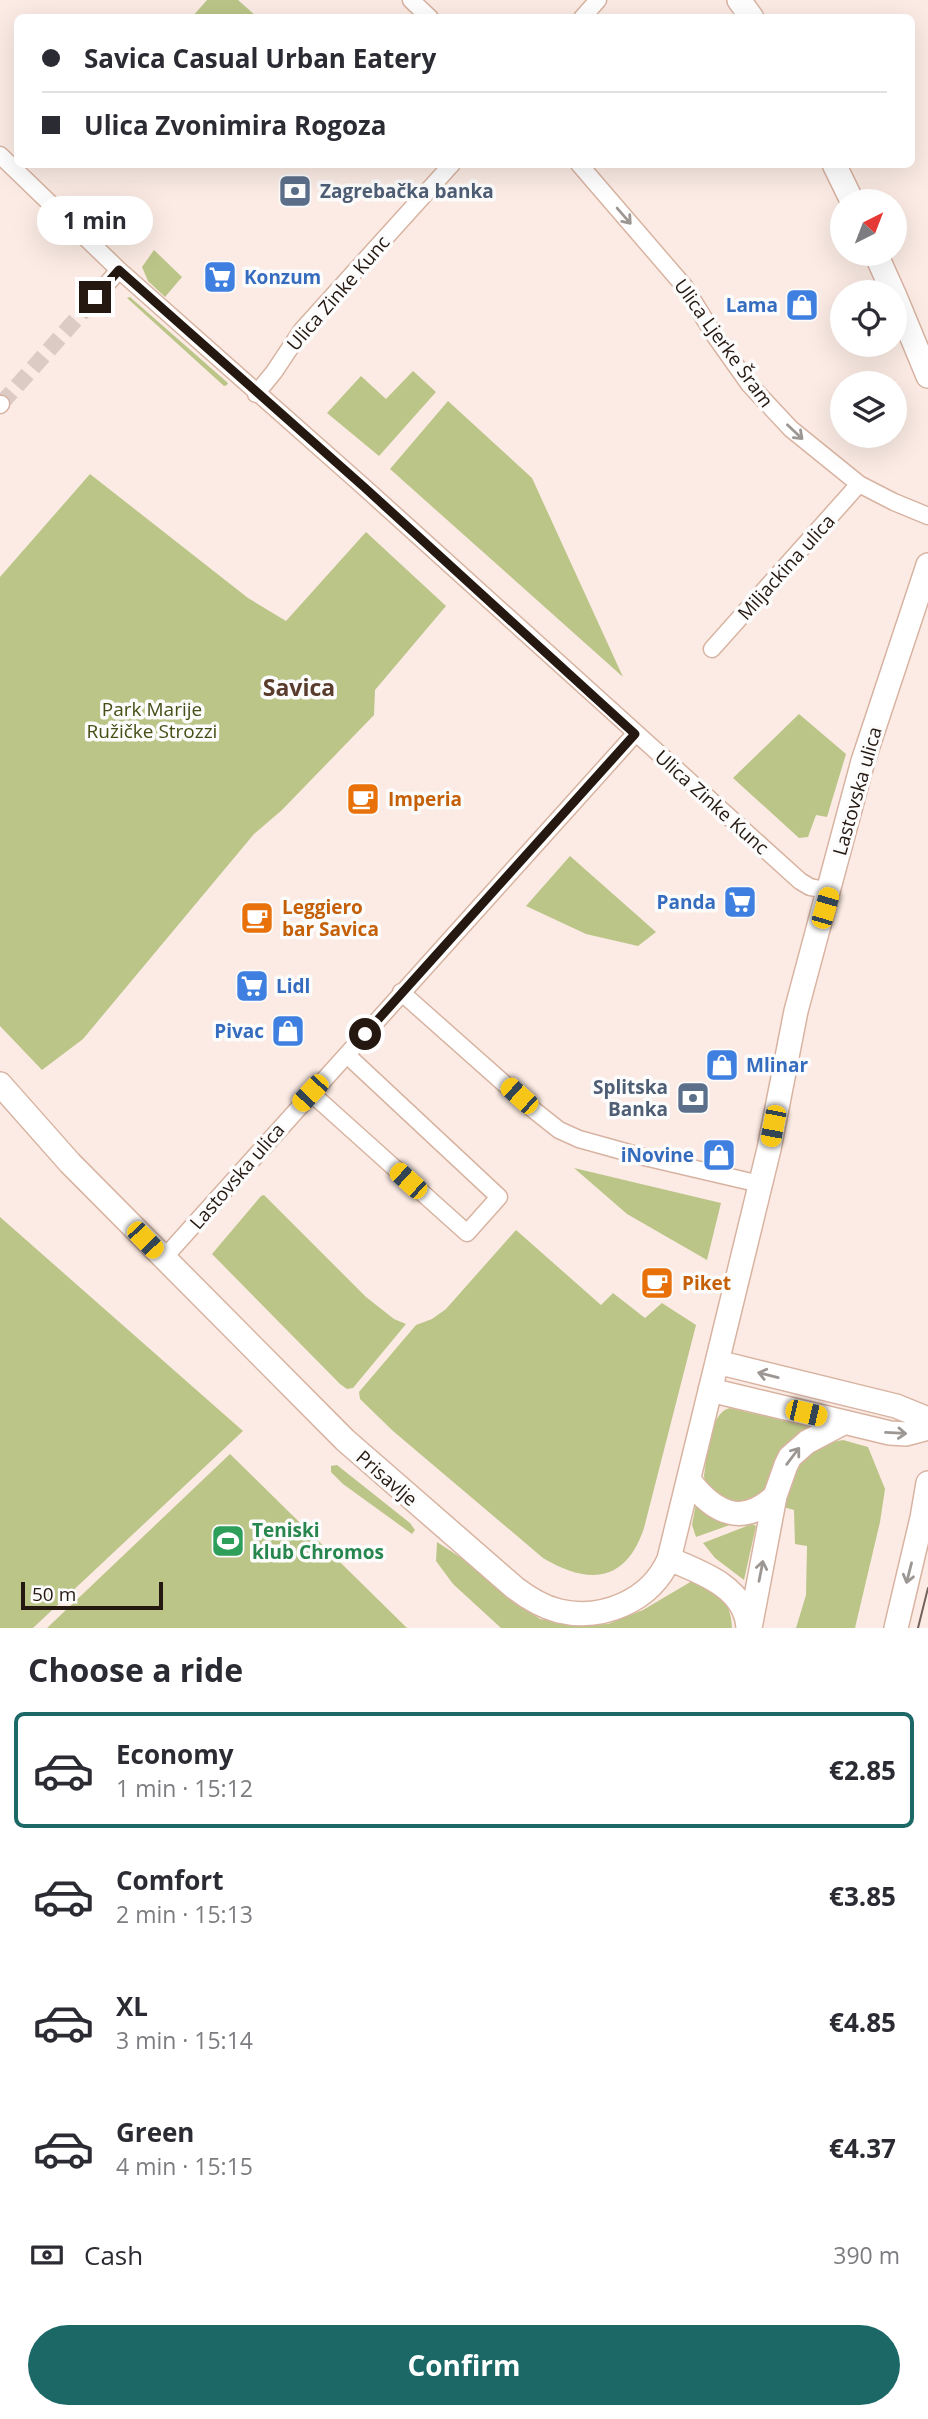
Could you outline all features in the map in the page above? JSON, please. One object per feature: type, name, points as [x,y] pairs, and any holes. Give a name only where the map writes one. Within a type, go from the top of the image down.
[{"type":"street","points":[[411,0],[426,14]]},
{"type":"street","points":[[586,14],[598,0]]},
{"type":"street","name":"Ulica Zinke Kunc","points":[[0,155],[119,270],[800,881],[810,887],[830,891]]},
{"type":"street","name":"Ulica Zinke Kunc","points":[[256,394],[302,330],[448,168]]},
{"type":"street","name":"Ulica Ljerke Šram","points":[[582,168],[684,286],[715,336],[766,403],[818,453],[859,484],[928,516]]},
{"type":"street","points":[[836,168],[846,189]]},
{"type":"street","points":[[86,308],[119,270]]},
{"type":"street","points":[[907,325],[928,376]]},
{"type":"street","name":"Miljackina ulica","points":[[712,649],[859,484]]},
{"type":"street","name":"Lastovska ulica","points":[[717,1362],[760,1184],[796,1011],[830,891],[845,824],[928,565]]},
{"type":"street","name":"Lastovska ulica","points":[[163,1259],[635,734]]},
{"type":"street","points":[[401,992],[559,1130],[579,1139],[640,1156],[760,1184]]},
{"type":"street","points":[[310,1093],[467,1233],[499,1197],[346,1055]]},
{"type":"street","name":"Prisavlje","points":[[0,1084],[70,1164],[345,1440],[528,1597],[557,1611],[575,1613],[612,1609],[628,1603],[656,1581],[669,1559],[717,1362]]},
{"type":"street","points":[[717,1362],[896,1406],[928,1419]]},
{"type":"street","points":[[710,1390],[890,1433],[906,1434],[928,1428]]},
{"type":"street","points":[[749,1628],[775,1496],[786,1465],[798,1449],[845,1422]]},
{"type":"street","points":[[689,1480],[710,1503],[732,1514],[755,1511],[775,1496]]},
{"type":"street","points":[[896,1628],[928,1483]]},
{"type":"street","points":[[669,1559],[705,1574],[727,1589],[742,1606],[749,1628]]},
{"type":"green space","points":[[207,0],[238,0],[254,14],[195,14]]},
{"type":"green space","points":[[154,250],[182,277],[165,297],[148,281],[142,267]]},
{"type":"green space","points":[[130,297],[228,383],[227,385],[224,386],[127,298]]},
{"type":"green space","points":[[413,371],[436,392],[379,456],[327,413],[361,376],[386,399]]},
{"type":"green space","points":[[448,401],[532,478],[623,677],[390,469]]},
{"type":"green space","name":"Park Marije Ružičke Strozzi","points":[[90,474],[248,598],[286,621],[366,532],[446,606],[375,690],[374,715],[282,810],[254,834],[83,1039],[42,1070],[0,1026],[0,577]]},
{"type":"green space","points":[[799,714],[846,754],[827,817],[816,815],[808,837],[799,838],[733,778]]},
{"type":"green space","points":[[570,856],[656,932],[638,946],[586,934],[526,906]]},
{"type":"green space","points":[[574,1168],[721,1203],[707,1260],[627,1214]]},
{"type":"green space","points":[[264,1195],[366,1297],[394,1319],[406,1324],[353,1388],[347,1389],[340,1384],[212,1254]]},
{"type":"green space","points":[[0,1217],[243,1431],[33,1628],[0,1628]]},
{"type":"green space","points":[[516,1230],[601,1305],[613,1293],[645,1318],[662,1303],[696,1325],[644,1528],[627,1560],[604,1574],[575,1572],[543,1558],[393,1431],[360,1399],[359,1392],[416,1325],[432,1319],[446,1309]]},
{"type":"green space","points":[[730,1408],[810,1427],[755,1502],[734,1505],[706,1486],[704,1476],[713,1426],[723,1411]]},
{"type":"green space","points":[[843,1440],[868,1447],[885,1489],[855,1628],[796,1628],[806,1595],[807,1546],[795,1544],[794,1510],[783,1507],[785,1494],[794,1472],[809,1454],[830,1443]]},
{"type":"green space","name":"Teniski klub Chromos","points":[[230,1454],[407,1628],[47,1628]]},
{"type":"green space","points":[[337,1465],[410,1523],[415,1530],[412,1534],[343,1484],[331,1472],[331,1466]]},
{"type":"green space","points":[[696,1503],[741,1521],[696,1537],[692,1525]]},
{"type":"green space","points":[[752,1524],[756,1526],[744,1580],[715,1558],[703,1543]]},
{"type":"green space","points":[[437,1542],[469,1563],[540,1619],[573,1625],[608,1624],[643,1610],[692,1581],[721,1597],[729,1610],[732,1628],[501,1628],[453,1584],[436,1561]]},
{"type":"tunnel","points":[[1,404],[86,308]]},
{"type":"tram line","points":[[918,1628],[928,1588]]},
{"type":"place","name":"Zagrebačka banka","points":[[295,191]]},
{"type":"place","name":"Konzum","points":[[220,277]]},
{"type":"place","name":"Lama","points":[[802,305]]},
{"type":"place","name":"Imperia","points":[[363,799]]},
{"type":"place","name":"Panda","points":[[740,902]]},
{"type":"place","name":"Leggiero bar Savica","points":[[257,918]]},
{"type":"place","name":"Lidl","points":[[252,986]]},
{"type":"place","name":"Pivac","points":[[288,1031]]},
{"type":"place","name":"Mlinar","points":[[722,1065]]},
{"type":"place","name":"Splitska Banka","points":[[693,1098]]},
{"type":"place","name":"iNovine","points":[[719,1155]]},
{"type":"place","name":"Piket","points":[[657,1283]]},
{"type":"place","name":"Teniski klub Chromos","points":[[228,1541]]},
{"type":"district","name":"Savica","points":[[299,688]]},
{"type":"route","points":[[95,297],[119,270],[364,487],[635,734],[365,1034]]}]
